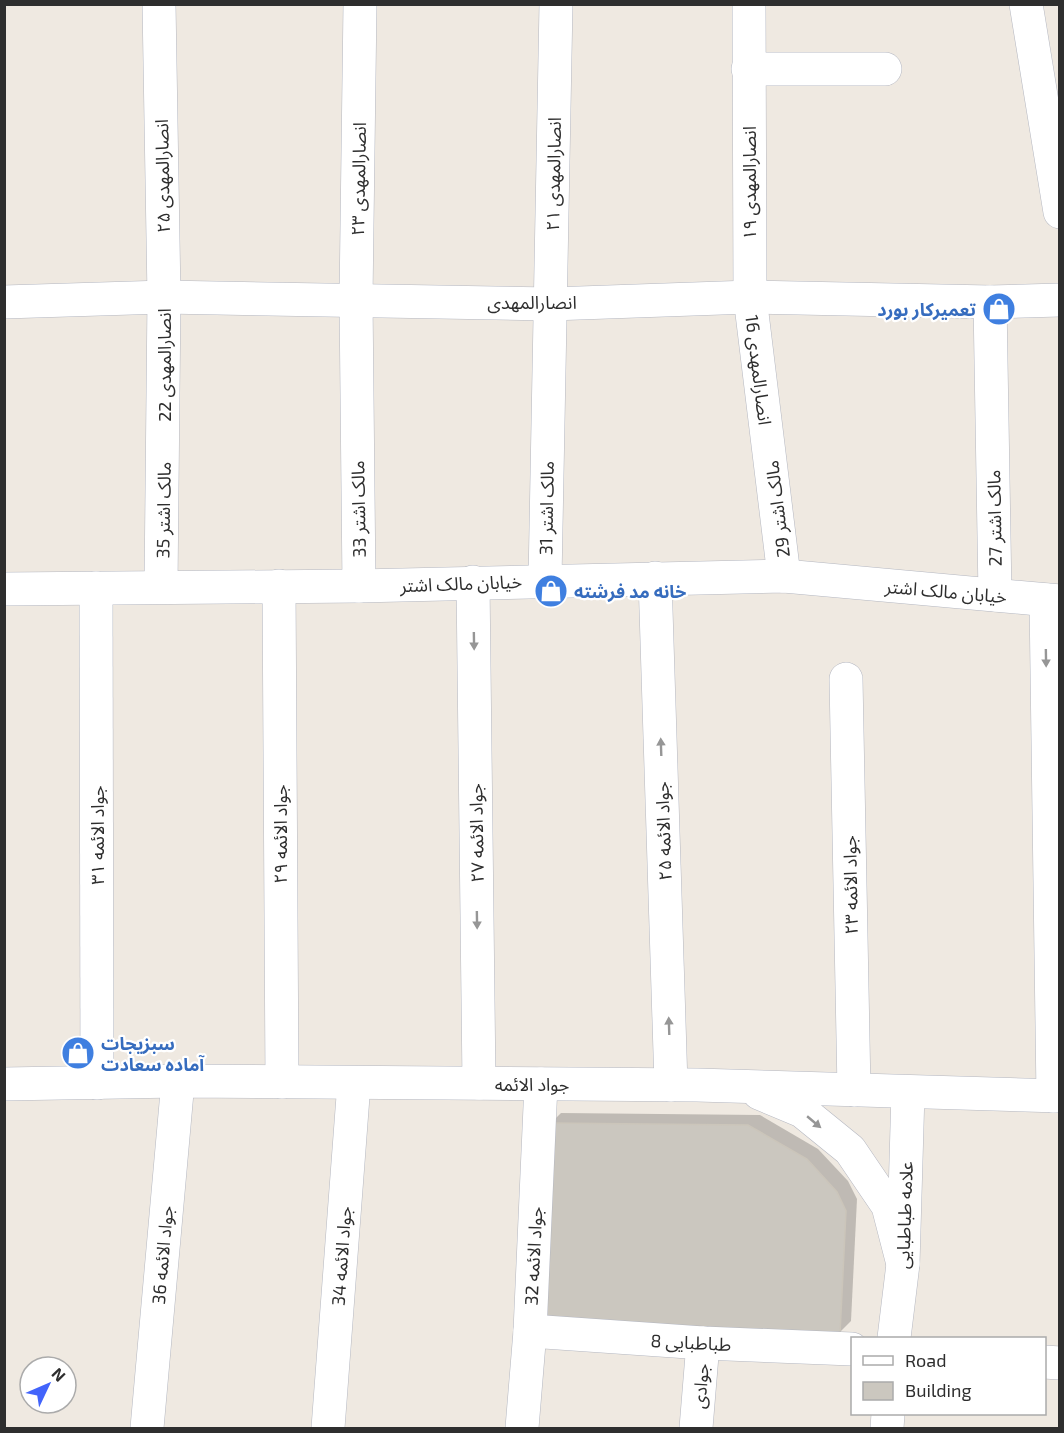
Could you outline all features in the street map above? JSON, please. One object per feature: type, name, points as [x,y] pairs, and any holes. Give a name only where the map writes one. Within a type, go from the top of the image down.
[{"type":"street","name":"انصارالمهدی ۲۵","points":[[159,4],[164,297]]},
{"type":"street","name":"انصارالمهدی ۲۳","points":[[357,431],[356,299],[360,4]]},
{"type":"street","name":"انصارالمهدی ۲۱","points":[[548,435],[556,4]]},
{"type":"street","name":"انصارالمهدی ۱۹","points":[[749,4],[750,297]]},
{"type":"street","points":[[1026,4],[1059,212]]},
{"type":"street","points":[[748,69],[885,69]]},
{"type":"street","name":"انصارالمهدی","points":[[4,302],[164,297],[551,304],[750,297],[990,302],[1059,300]]},
{"type":"street","name":"انصارالمهدی 22","points":[[164,297],[164,433]]},
{"type":"street","name":"انصارالمهدی 16","points":[[750,297],[769,443]]},
{"type":"street","name":"مالک اشتر 27","points":[[990,302],[995,595]]},
{"type":"street","name":"مالک اشتر 33","points":[[357,431],[359,586]]},
{"type":"street","name":"مالک اشتر 35","points":[[161,586],[164,433]]},
{"type":"street","name":"مالک اشتر 31","points":[[544,580],[548,435]]},
{"type":"street","name":"مالک اشتر 29","points":[[769,443],[784,576]]},
{"type":"street","name":"خیابان مالک اشتر","points":[[4,589],[359,586],[784,576],[1052,600]]},
{"type":"street","name":"جواد الائمه ۲۵","points":[[655,578],[671,1085]]},
{"type":"street","name":"جواد الائمه ۲۷","points":[[473,582],[479,1083]]},
{"type":"street","name":"جواد الائمه ۲۹","points":[[279,586],[282,1082]]},
{"type":"street","name":"جواد الائمه ۳۱","points":[[96,588],[97,1083]]},
{"type":"street","points":[[1052,600],[1056,1096]]},
{"type":"street","name":"جواد الائمه ۲۳","points":[[846,679],[854,1090]]},
{"type":"street","name":"جواد الائمه","points":[[4,1084],[178,1081],[671,1085],[1056,1096]]},
{"type":"street","name":"جواد الائمه 36","points":[[147,1428],[178,1081]]},
{"type":"street","name":"جواد الائمه 34","points":[[328,1428],[354,1083]]},
{"type":"street","name":"جواد الائمه 32","points":[[522,1428],[530,1331],[541,1084]]},
{"type":"street","points":[[744,1086],[802,1111],[850,1150],[888,1206],[903,1264]]},
{"type":"street","name":"علامه طباطبایی","points":[[894,1337],[903,1264],[908,1092]]},
{"type":"street","name":"طباطبایی 8","points":[[530,1331],[703,1343],[851,1349]]},
{"type":"street","name":"جوادی","points":[[696,1428],[703,1343]]},
{"type":"building","points":[[548,1123],[748,1125],[807,1159],[837,1192],[846,1211],[840,1334],[531,1317]]},
{"type":"place","name":"تعمیرکار بورد","points":[[999,309]]},
{"type":"place","name":"خانه مد فرشته","points":[[551,591]]},
{"type":"place","name":"سبزیجات آماده سعادت","points":[[78,1053]]}]
